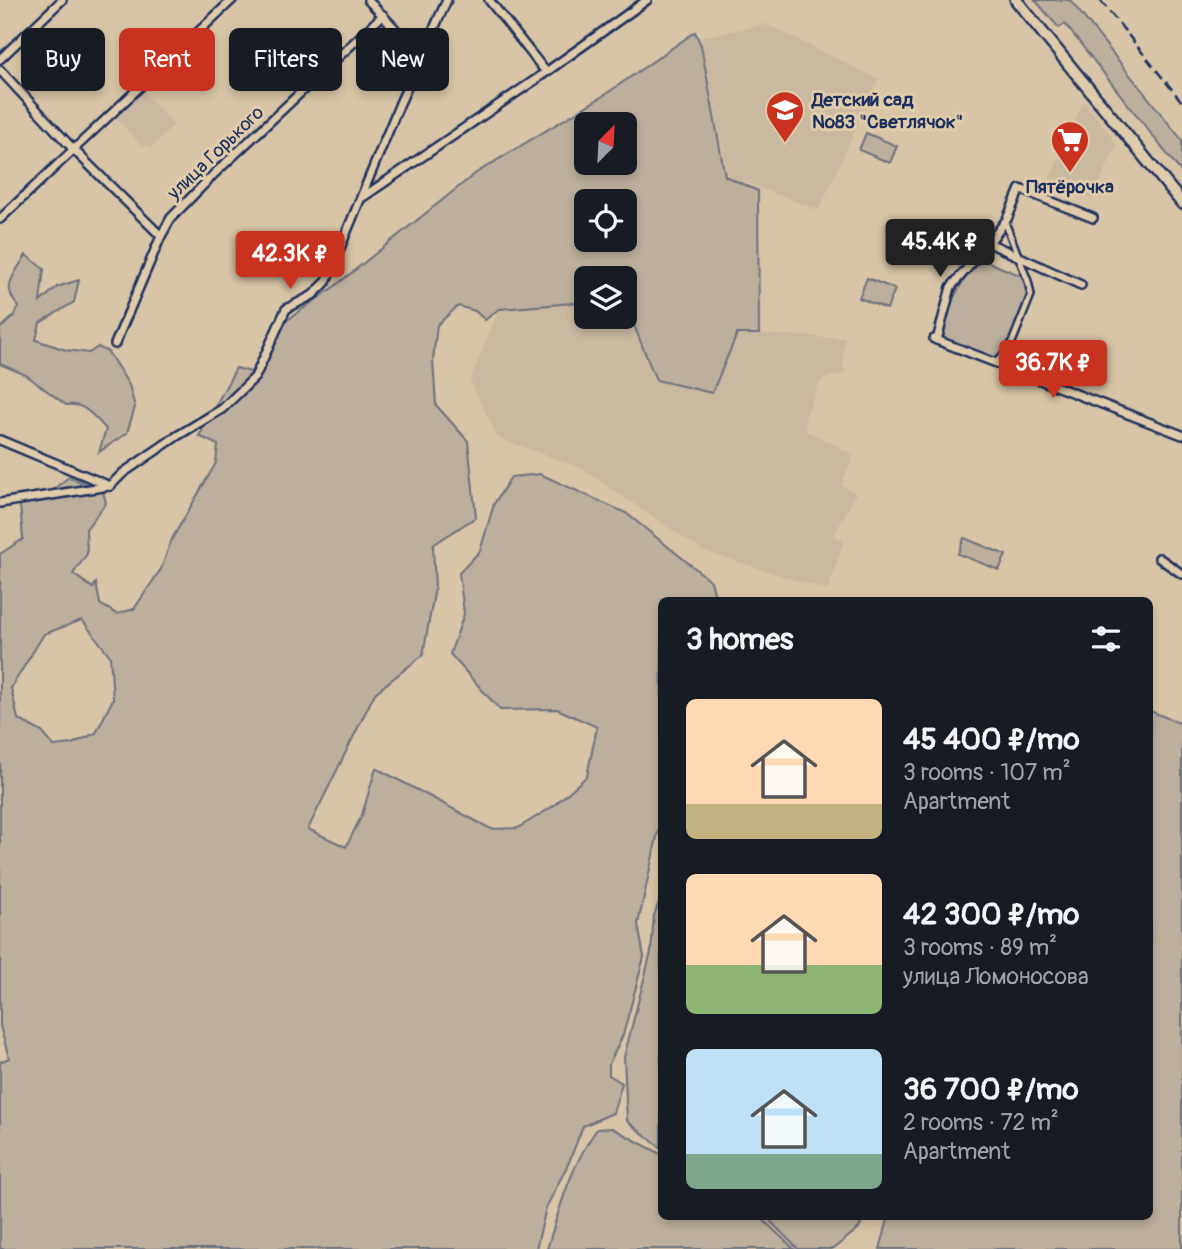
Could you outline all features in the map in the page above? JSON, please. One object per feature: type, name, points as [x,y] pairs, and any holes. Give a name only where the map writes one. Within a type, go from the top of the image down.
[{"type":"main road","points":[[1016,0],[1182,203]]},
{"type":"street","points":[[0,59],[62,0]]},
{"type":"street","points":[[0,219],[232,0]]},
{"type":"street","points":[[368,0],[395,28]]},
{"type":"street","points":[[434,28],[447,0]]},
{"type":"street","points":[[489,0],[546,72]]},
{"type":"street","points":[[361,198],[647,0]]},
{"type":"street","name":"улица Горького","points":[[115,344],[171,218],[383,15]]},
{"type":"street","points":[[0,70],[73,149],[161,236]]},
{"type":"street","points":[[0,503],[110,486],[123,473],[222,409],[255,377],[286,309],[313,295],[326,282],[406,91]]},
{"type":"street","points":[[1093,218],[1020,189],[1004,222],[951,287],[935,340],[1182,435]]},
{"type":"street","points":[[995,363],[1009,350],[1031,295],[1019,256],[1004,222]]},
{"type":"street","points":[[989,243],[1081,285]]},
{"type":"street","points":[[0,440],[110,486]]},
{"type":"street","points":[[1159,558],[1182,575]]},
{"type":"shaded area","points":[[1035,0],[1070,0],[1182,140],[1182,173],[1065,24],[1059,28]]},
{"type":"shaded area","name":"Детский сад №83 \"Светлячок\"","points":[[766,24],[878,79],[819,210],[728,176],[702,50],[702,37]]},
{"type":"shaded area","points":[[695,32],[701,45],[725,176],[758,191],[759,334],[737,334],[712,393],[656,380],[635,329],[637,266],[574,266],[574,303],[499,309],[485,320],[475,311],[458,306],[437,325],[433,360],[436,405],[468,441],[476,517],[433,545],[435,588],[423,655],[375,693],[308,829],[346,847],[362,815],[376,768],[491,829],[518,828],[552,807],[587,776],[597,727],[557,709],[500,710],[450,654],[464,614],[459,573],[480,551],[494,504],[511,477],[540,474],[626,513],[711,581],[715,597],[658,597],[658,832],[638,924],[644,957],[623,1035],[609,1064],[609,1075],[622,1083],[613,1113],[583,1126],[546,1208],[536,1249],[0,1249],[0,1062],[9,1058],[0,1026],[0,554],[23,539],[20,505],[27,496],[51,491],[69,477],[103,491],[106,503],[86,529],[87,554],[73,574],[93,588],[96,583],[100,604],[117,614],[134,609],[161,569],[172,539],[216,463],[218,445],[199,436],[236,368],[251,372],[272,331],[335,286],[476,173],[574,114],[574,175],[637,175],[637,112],[577,112]],"holes":[[[82,620],[110,656],[113,699],[96,733],[72,744],[54,746],[42,732],[18,719],[11,688],[44,634]]]},
{"type":"shaded area","points":[[142,91],[174,125],[151,148],[147,144],[143,147],[114,116]]},
{"type":"shaded area","points":[[1084,101],[1117,144],[1092,199],[1049,180]]},
{"type":"shaded area","points":[[866,133],[897,146],[890,163],[859,150]]},
{"type":"shaded area","points":[[26,255],[44,269],[40,302],[57,287],[79,280],[74,302],[40,323],[36,340],[66,350],[89,353],[98,347],[108,352],[129,385],[135,407],[127,433],[99,452],[106,429],[93,415],[79,406],[66,405],[26,375],[0,364],[0,326],[13,317],[19,307],[13,300],[10,287]]},
{"type":"shaded area","points":[[978,258],[1027,278],[1029,298],[1007,348],[994,360],[943,340],[950,306]]},
{"type":"shaded area","points":[[867,278],[895,289],[887,309],[859,298]]},
{"type":"shaded area","points":[[574,303],[574,329],[635,329],[656,380],[711,393],[737,333],[845,338],[845,373],[826,378],[819,383],[806,415],[805,430],[854,455],[841,485],[856,493],[834,536],[844,540],[828,590],[703,551],[581,468],[498,438],[470,380],[499,309]]},
{"type":"shaded area","points":[[964,538],[1006,555],[999,570],[958,554]]},
{"type":"shaded area","points":[[1153,712],[1182,724],[1182,1249],[880,1249],[888,1220],[1153,1220]]},
{"type":"shaded area","points":[[658,905],[658,1146],[627,1121],[624,1057],[651,952],[654,916]]},
{"type":"shaded area","points":[[612,1128],[658,1152],[658,1220],[763,1220],[794,1249],[547,1249],[567,1187],[580,1157],[597,1129]]},
{"type":"shaded area","points":[[769,1220],[863,1220],[859,1228],[833,1249],[798,1249]]},
{"type":"railway","points":[[1100,0],[1182,102]]},
{"type":"place","name":"Детский сад №83 \"Светлячок\"","points":[[785,144]]},
{"type":"place","name":"Пятёрочка","points":[[1070,174]]}]
